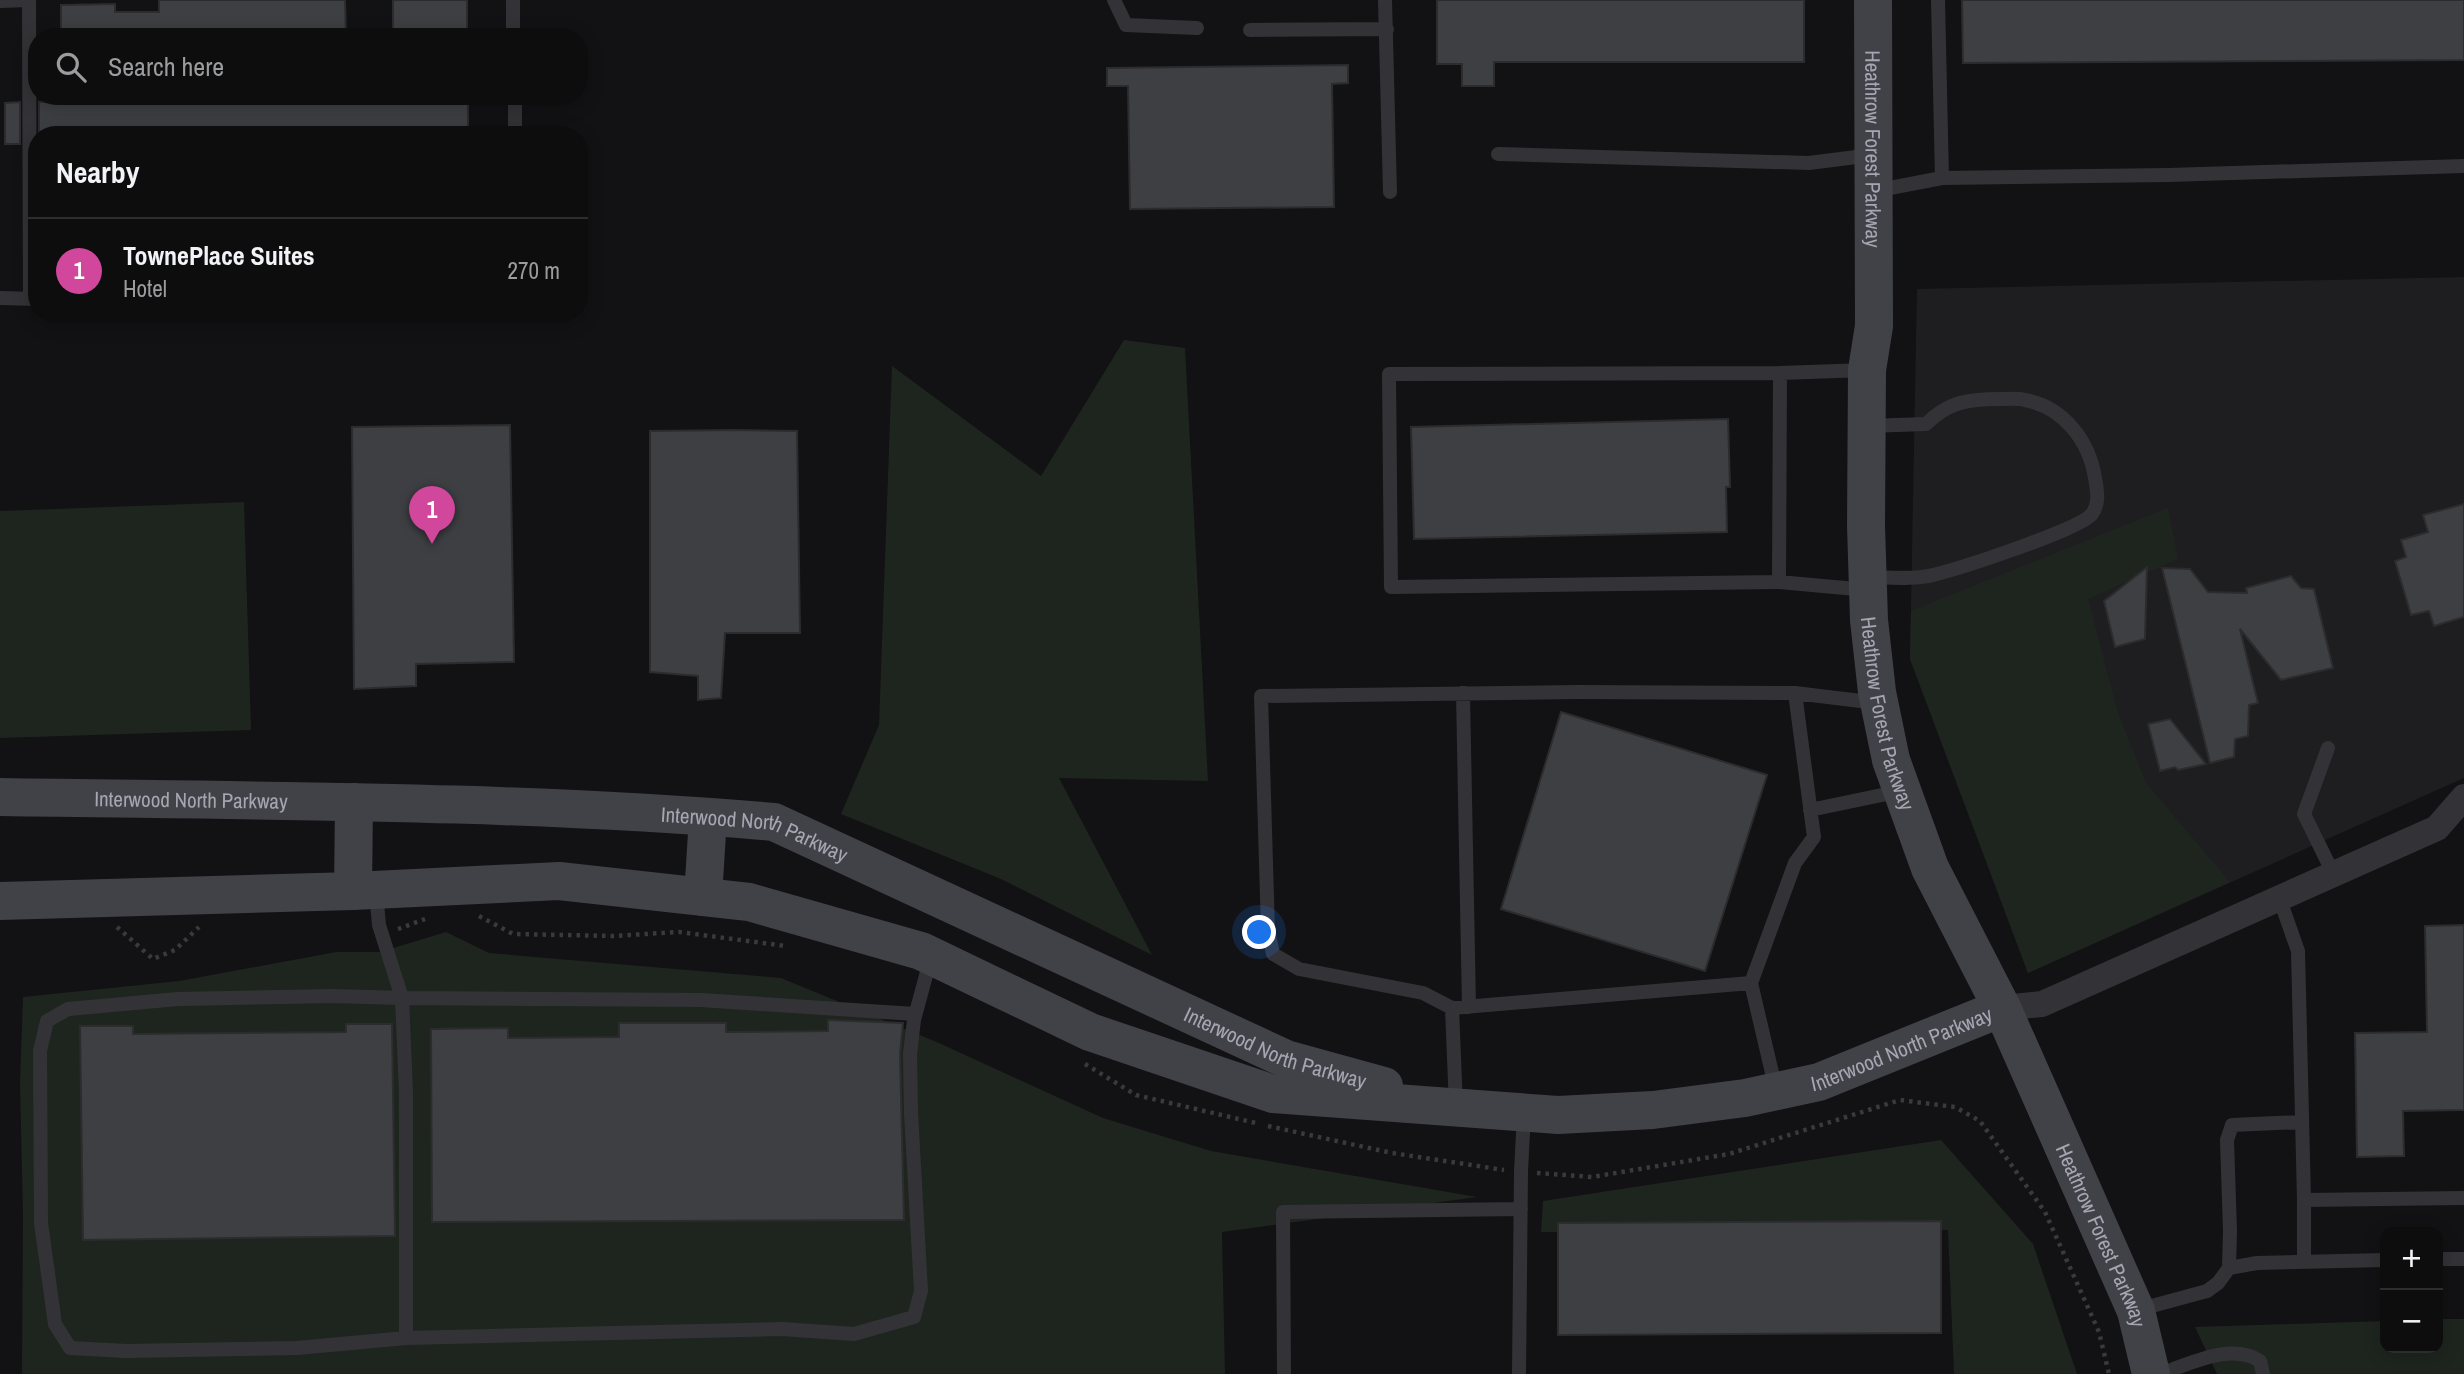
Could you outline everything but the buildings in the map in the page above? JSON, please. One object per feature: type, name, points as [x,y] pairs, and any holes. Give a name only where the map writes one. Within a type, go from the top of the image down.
[{"type":"street","name":"Heathrow Forest Parkway","points":[[1873,0],[1874,326],[1867,370],[1868,584],[1869,620],[1880,704],[1891,760],[1930,868],[2002,1009],[2136,1311],[2151,1374]]},
{"type":"street","name":"Interwood North Parkway","points":[[0,797],[444,804],[774,822],[1286,1059],[1456,1108]]},
{"type":"street","name":"Interwood North Parkway","points":[[0,901],[559,881],[750,902],[921,951],[1090,1032],[1273,1094],[1558,1115],[1653,1110],[1776,1092],[1819,1082],[2002,1009],[2042,1004],[2437,828],[2464,797]]},
{"type":"street","points":[[354,802],[364,890]]},
{"type":"street","points":[[703,897],[708,817]]},
{"type":"street","points":[[2437,828],[2464,832]]},
{"type":"lane","points":[[0,1],[29,0],[29,28]]},
{"type":"lane","points":[[513,0],[513,28]]},
{"type":"lane","points":[[1114,0],[1126,25],[1197,28]]},
{"type":"lane","points":[[1385,0],[1390,192]]},
{"type":"lane","points":[[1938,0],[1942,178]]},
{"type":"lane","points":[[1250,30],[1387,29]]},
{"type":"lane","points":[[31,105],[31,126]]},
{"type":"lane","points":[[515,105],[515,126]]},
{"type":"lane","points":[[1498,154],[1809,163],[1874,173],[1942,178],[2169,175],[2464,166]]},
{"type":"lane","points":[[0,298],[28,299]]},
{"type":"lane","points":[[1867,370],[1780,373],[1389,374],[1391,587],[1779,582],[1868,584],[1931,576],[2006,552],[2081,523],[2092,513],[2098,497],[2094,472],[2086,449],[2070,422],[2049,407],[2024,399],[1968,399],[1938,412],[1926,424],[1867,426]]},
{"type":"lane","points":[[1779,582],[1780,373]]},
{"type":"lane","points":[[1751,983],[1452,1008],[1423,993],[1299,969],[1272,954],[1268,930],[1261,696],[1463,693],[1795,694],[1880,704]]},
{"type":"lane","points":[[1463,693],[1469,1007]]},
{"type":"lane","points":[[1776,1092],[1751,983],[1795,863],[1814,837],[1795,694]]},
{"type":"lane","points":[[2328,748],[2304,814],[2333,873]]},
{"type":"lane","points":[[1810,810],[1902,791]]},
{"type":"lane","points":[[364,890],[379,925],[402,998],[406,1092],[406,1338]]},
{"type":"lane","points":[[2279,897],[2298,951],[2304,1261]]},
{"type":"lane","points":[[915,1014],[701,1000],[333,996],[178,999],[68,1009],[47,1021],[40,1051],[41,1223],[55,1324],[70,1348],[126,1350],[297,1348],[406,1338],[782,1329],[854,1334],[914,1317],[921,1291],[910,1054],[915,1014],[931,956]]},
{"type":"lane","points":[[1452,1008],[1456,1108]]},
{"type":"lane","points":[[1519,1374],[1524,1113]]},
{"type":"lane","points":[[2136,1311],[2207,1292],[2229,1268],[2227,1140],[2232,1125],[2301,1122]]},
{"type":"lane","points":[[2304,1200],[2464,1198]]},
{"type":"lane","points":[[1284,1374],[1283,1212],[1521,1209]]},
{"type":"lane","points":[[2443,1259],[2464,1259]]},
{"type":"lane","points":[[2229,1268],[2257,1263],[2380,1260]]},
{"type":"lane","points":[[2160,1374],[2213,1356],[2233,1353],[2252,1356],[2260,1361],[2263,1374]]},
{"type":"shaded area","points":[[2464,277],[2464,778],[2028,973],[1910,659],[1917,289]]},
{"type":"shaded area","points":[[1124,340],[1185,348],[1208,781],[1059,778],[1152,955],[1001,879],[841,814],[879,725],[892,366],[1041,476]]},
{"type":"shaded area","points":[[244,502],[251,730],[0,738],[0,511]]},
{"type":"shaded area","points":[[2168,508],[2178,559],[2088,599],[2118,713],[2146,783],[2230,882],[2028,973],[1910,659],[1911,611]]},
{"type":"shaded area","points":[[446,932],[489,953],[781,978],[939,1043],[1103,1118],[1211,1151],[1477,1197],[1222,1232],[1225,1374],[22,1374],[20,1084],[23,997],[179,981],[336,952],[380,952]]},
{"type":"shaded area","points":[[1941,1140],[2033,1244],[2077,1374],[1954,1374],[1948,1230],[1541,1232],[1543,1201]]},
{"type":"shaded area","points":[[2443,1319],[2464,1319],[2464,1374],[2217,1374],[2195,1327],[2380,1321],[2380,1353],[2443,1353]]},
{"type":"place","name":"TownePlace Suites","points":[[432,544]]}]
